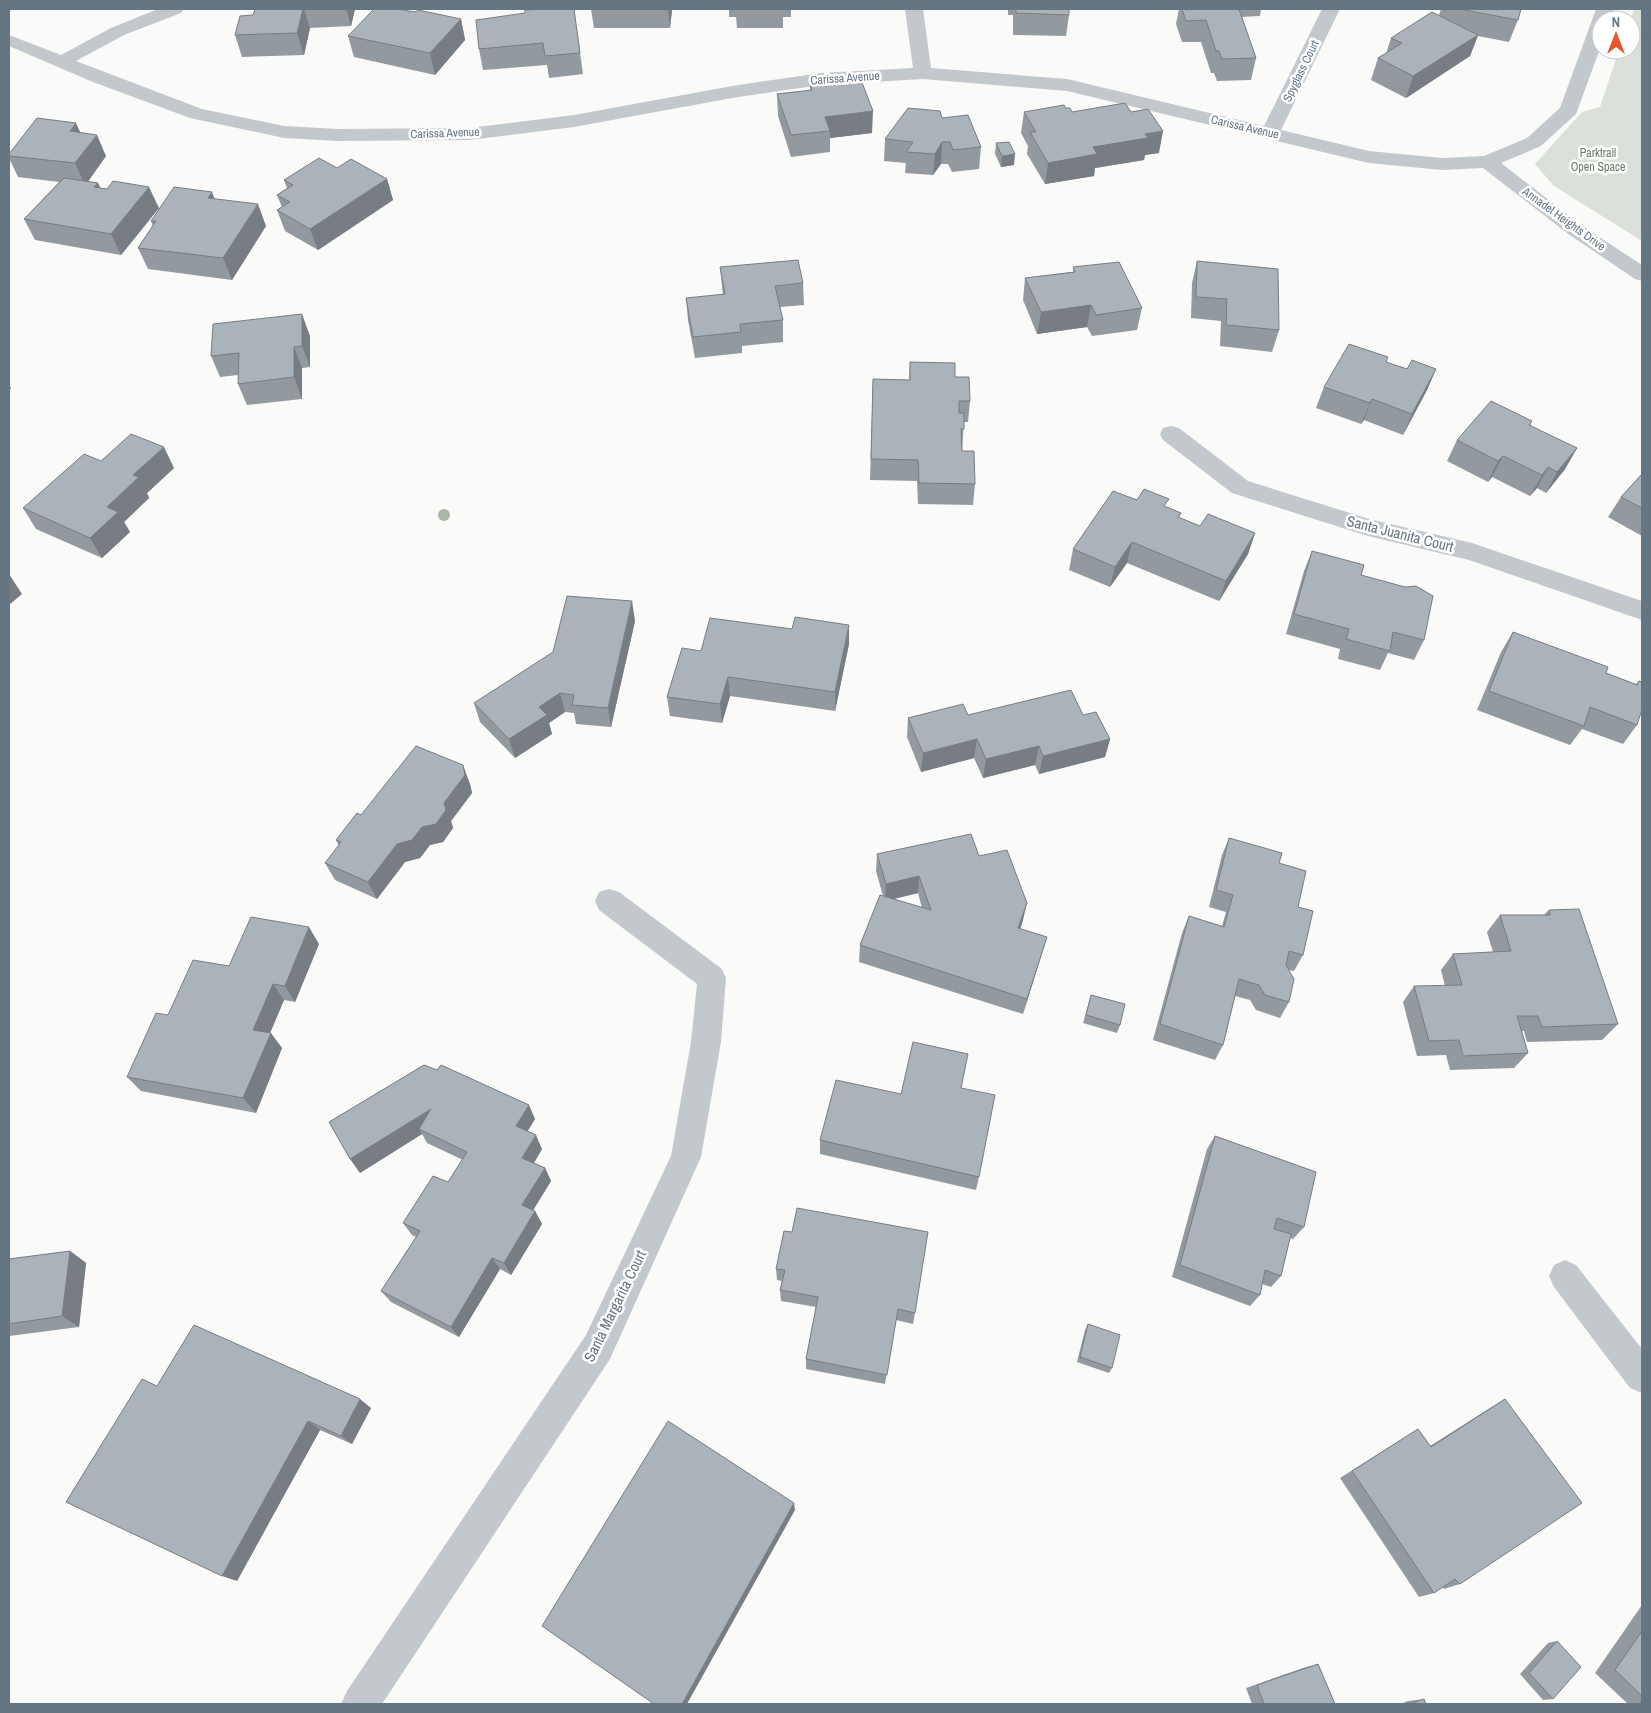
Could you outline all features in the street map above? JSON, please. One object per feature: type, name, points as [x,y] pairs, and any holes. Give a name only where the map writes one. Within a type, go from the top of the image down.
[{"type":"street","points":[[64,61],[97,40],[144,19],[175,9]]},
{"type":"street","points":[[914,9],[923,73]]},
{"type":"street","name":"Spyglass Court","points":[[1270,133],[1331,9]]},
{"type":"street","name":"Carissa Avenue","points":[[9,40],[64,61],[100,78],[197,114],[284,132],[338,135],[469,134],[574,121],[732,92],[821,79],[923,73],[1067,85],[1368,157],[1419,164],[1487,162],[1534,142],[1569,110],[1605,9]]},
{"type":"street","name":"Annadel Heights Drive","points":[[1487,162],[1574,228],[1642,274]]},
{"type":"street","name":"Santa Juanita Court","points":[[1171,434],[1240,487],[1368,527],[1472,552],[1642,611]]},
{"type":"street","name":"Santa Margarita Court","points":[[360,1704],[598,1347],[686,1157],[706,1042],[712,978],[609,901]]},
{"type":"street","points":[[1565,1276],[1642,1376]]},
{"type":"green space","name":"Parktrail Open Space","points":[[1642,9],[1642,241],[1554,186],[1535,164],[1582,112],[1600,107],[1616,60],[1641,60],[1641,10],[1634,10]]},
{"type":"building","points":[[255,9],[303,9],[297,33],[235,35],[240,16],[253,15]]},
{"type":"building","points":[[374,9],[397,9],[415,12],[418,10],[461,19],[430,53],[348,36]]},
{"type":"building","points":[[574,9],[580,53],[545,56],[543,43],[479,49],[476,20],[525,13],[525,10]]},
{"type":"building","points":[[1016,9],[1069,9],[1069,15],[1016,13]]},
{"type":"building","points":[[1182,9],[1239,9],[1256,58],[1222,59],[1219,51],[1216,51],[1206,20],[1186,21]]},
{"type":"building","points":[[1459,9],[1521,9],[1518,20]]},
{"type":"building","points":[[1432,12],[1478,35],[1413,76],[1378,58],[1402,43],[1391,38]]},
{"type":"building","points":[[861,80],[873,111],[825,117],[830,131],[791,135],[777,94],[812,90],[810,86]]},
{"type":"building","points":[[1125,103],[1131,112],[1148,109],[1163,131],[1145,134],[1148,138],[1093,147],[1097,154],[1048,163],[1030,132],[1036,132],[1024,112],[1064,105],[1066,108],[1070,108],[1072,112]]},
{"type":"building","points":[[908,108],[940,111],[942,118],[968,115],[981,147],[953,150],[950,142],[942,142],[935,154],[906,152],[913,142],[885,139]]},
{"type":"building","points":[[37,118],[76,123],[70,131],[97,135],[75,163],[9,156]]},
{"type":"building","points":[[1009,142],[1015,154],[1002,156],[996,143]]},
{"type":"building","points":[[319,158],[337,168],[351,159],[387,179],[310,229],[277,210],[290,202],[277,195],[293,185],[284,180]]},
{"type":"building","points":[[64,178],[98,183],[94,187],[107,189],[113,181],[149,187],[111,234],[24,219]]},
{"type":"building","points":[[174,187],[212,192],[208,198],[258,204],[223,258],[138,248],[156,221],[151,221]]},
{"type":"building","points":[[798,260],[803,283],[775,286],[783,320],[740,324],[741,332],[693,337],[686,298],[725,294],[720,267]]},
{"type":"building","points":[[1197,261],[1278,269],[1279,330],[1226,325],[1227,299],[1196,297]]},
{"type":"building","points":[[1119,262],[1142,308],[1096,315],[1091,305],[1041,312],[1025,278],[1075,272],[1073,267]]},
{"type":"building","points":[[302,314],[302,346],[294,347],[294,377],[238,384],[239,353],[211,356],[213,324]]},
{"type":"building","points":[[1349,344],[1388,357],[1386,362],[1407,369],[1412,360],[1436,369],[1412,414],[1372,399],[1370,403],[1324,387]]},
{"type":"building","points":[[910,362],[955,363],[955,377],[969,377],[970,401],[959,401],[959,413],[964,413],[964,429],[961,429],[962,451],[974,451],[975,484],[919,483],[918,460],[871,459],[873,379],[910,380]]},
{"type":"building","points":[[1491,401],[1532,421],[1529,425],[1577,448],[1557,472],[1548,467],[1542,475],[1503,456],[1498,461],[1457,440]]},
{"type":"building","points":[[131,434],[164,447],[133,475],[139,477],[107,507],[118,512],[90,538],[23,508],[84,454],[101,461]]},
{"type":"building","points":[[1642,474],[1642,508],[1621,497]]},
{"type":"building","points":[[1144,489],[1169,499],[1164,506],[1181,513],[1178,517],[1200,526],[1208,514],[1255,533],[1226,581],[1132,542],[1115,567],[1073,549],[1113,491],[1137,500]]},
{"type":"building","points":[[1312,551],[1364,565],[1361,575],[1405,587],[1416,586],[1433,596],[1424,640],[1393,632],[1390,651],[1346,639],[1349,629],[1294,614]]},
{"type":"building","points":[[567,596],[632,601],[608,708],[572,705],[574,695],[560,693],[539,707],[547,715],[509,739],[474,703],[553,652]]},
{"type":"building","points":[[795,617],[849,625],[835,692],[728,677],[720,704],[667,697],[682,648],[701,651],[710,618],[792,629]]},
{"type":"building","points":[[1513,632],[1608,667],[1606,673],[1637,685],[1639,681],[1642,682],[1642,709],[1637,725],[1590,707],[1584,726],[1489,691]]},
{"type":"building","points":[[1071,690],[1083,715],[1096,712],[1110,739],[1043,756],[1039,746],[986,759],[977,739],[923,753],[908,718],[963,704],[968,715]]},
{"type":"building","points":[[416,746],[463,765],[465,775],[444,803],[446,810],[436,824],[422,827],[412,840],[397,844],[368,882],[325,863],[341,842],[336,840],[357,813],[361,815]]},
{"type":"building","points":[[971,834],[979,856],[1007,850],[1027,903],[1018,928],[1047,937],[1027,999],[860,945],[880,895],[931,910],[919,876],[886,884],[877,854]]},
{"type":"building","points":[[1229,838],[1282,853],[1279,863],[1306,871],[1298,907],[1313,911],[1303,955],[1289,951],[1286,965],[1294,979],[1289,1002],[1265,995],[1259,985],[1239,979],[1223,1045],[1160,1024],[1189,916],[1224,927],[1233,895],[1216,890]]},
{"type":"building","points":[[1579,909],[1618,1024],[1542,1027],[1538,1016],[1517,1016],[1528,1053],[1463,1056],[1459,1040],[1429,1041],[1414,986],[1462,985],[1453,954],[1511,951],[1500,915],[1550,915],[1549,910]]},
{"type":"building","points":[[251,917],[309,927],[285,986],[273,984],[253,1030],[271,1033],[243,1098],[127,1077],[156,1013],[168,1015],[193,960],[229,966]]},
{"type":"building","points":[[1091,995],[1125,1004],[1120,1025],[1086,1015]]},
{"type":"building","points":[[913,1042],[968,1054],[961,1088],[995,1095],[979,1177],[820,1140],[836,1080],[901,1094]]},
{"type":"building","points":[[424,1065],[437,1070],[441,1065],[529,1105],[516,1126],[536,1135],[522,1158],[545,1168],[522,1205],[535,1211],[504,1263],[492,1258],[451,1327],[381,1291],[420,1231],[403,1223],[433,1176],[448,1182],[467,1152],[419,1129],[431,1109],[350,1159],[329,1122]]},
{"type":"building","points":[[1215,1136],[1316,1172],[1304,1227],[1277,1218],[1274,1229],[1291,1234],[1281,1276],[1265,1270],[1260,1295],[1180,1265]]},
{"type":"building","points":[[797,1208],[928,1232],[915,1313],[898,1309],[887,1375],[806,1359],[818,1297],[780,1290],[785,1270],[776,1269],[784,1231],[792,1232]]},
{"type":"building","points":[[70,1251],[62,1316],[9,1324],[9,1259]]},
{"type":"building","points":[[1088,1324],[1120,1335],[1112,1368],[1080,1357]]},
{"type":"building","points":[[194,1325],[360,1399],[341,1436],[308,1421],[222,1576],[66,1502],[142,1379],[157,1386]]},
{"type":"building","points":[[1505,1399],[1582,1503],[1460,1584],[1455,1579],[1434,1593],[1352,1471],[1418,1429],[1431,1447]]},
{"type":"building","points":[[668,1421],[794,1503],[682,1704],[654,1704],[542,1626]]},
{"type":"building","points":[[1642,1631],[1642,1696],[1615,1670]]},
{"type":"building","points":[[1557,1641],[1581,1667],[1553,1699],[1529,1673]]},
{"type":"building","points":[[1318,1664],[1335,1704],[1264,1704],[1257,1685]]},
{"type":"building","points":[[1424,1699],[1426,1704],[1410,1704]]}]
